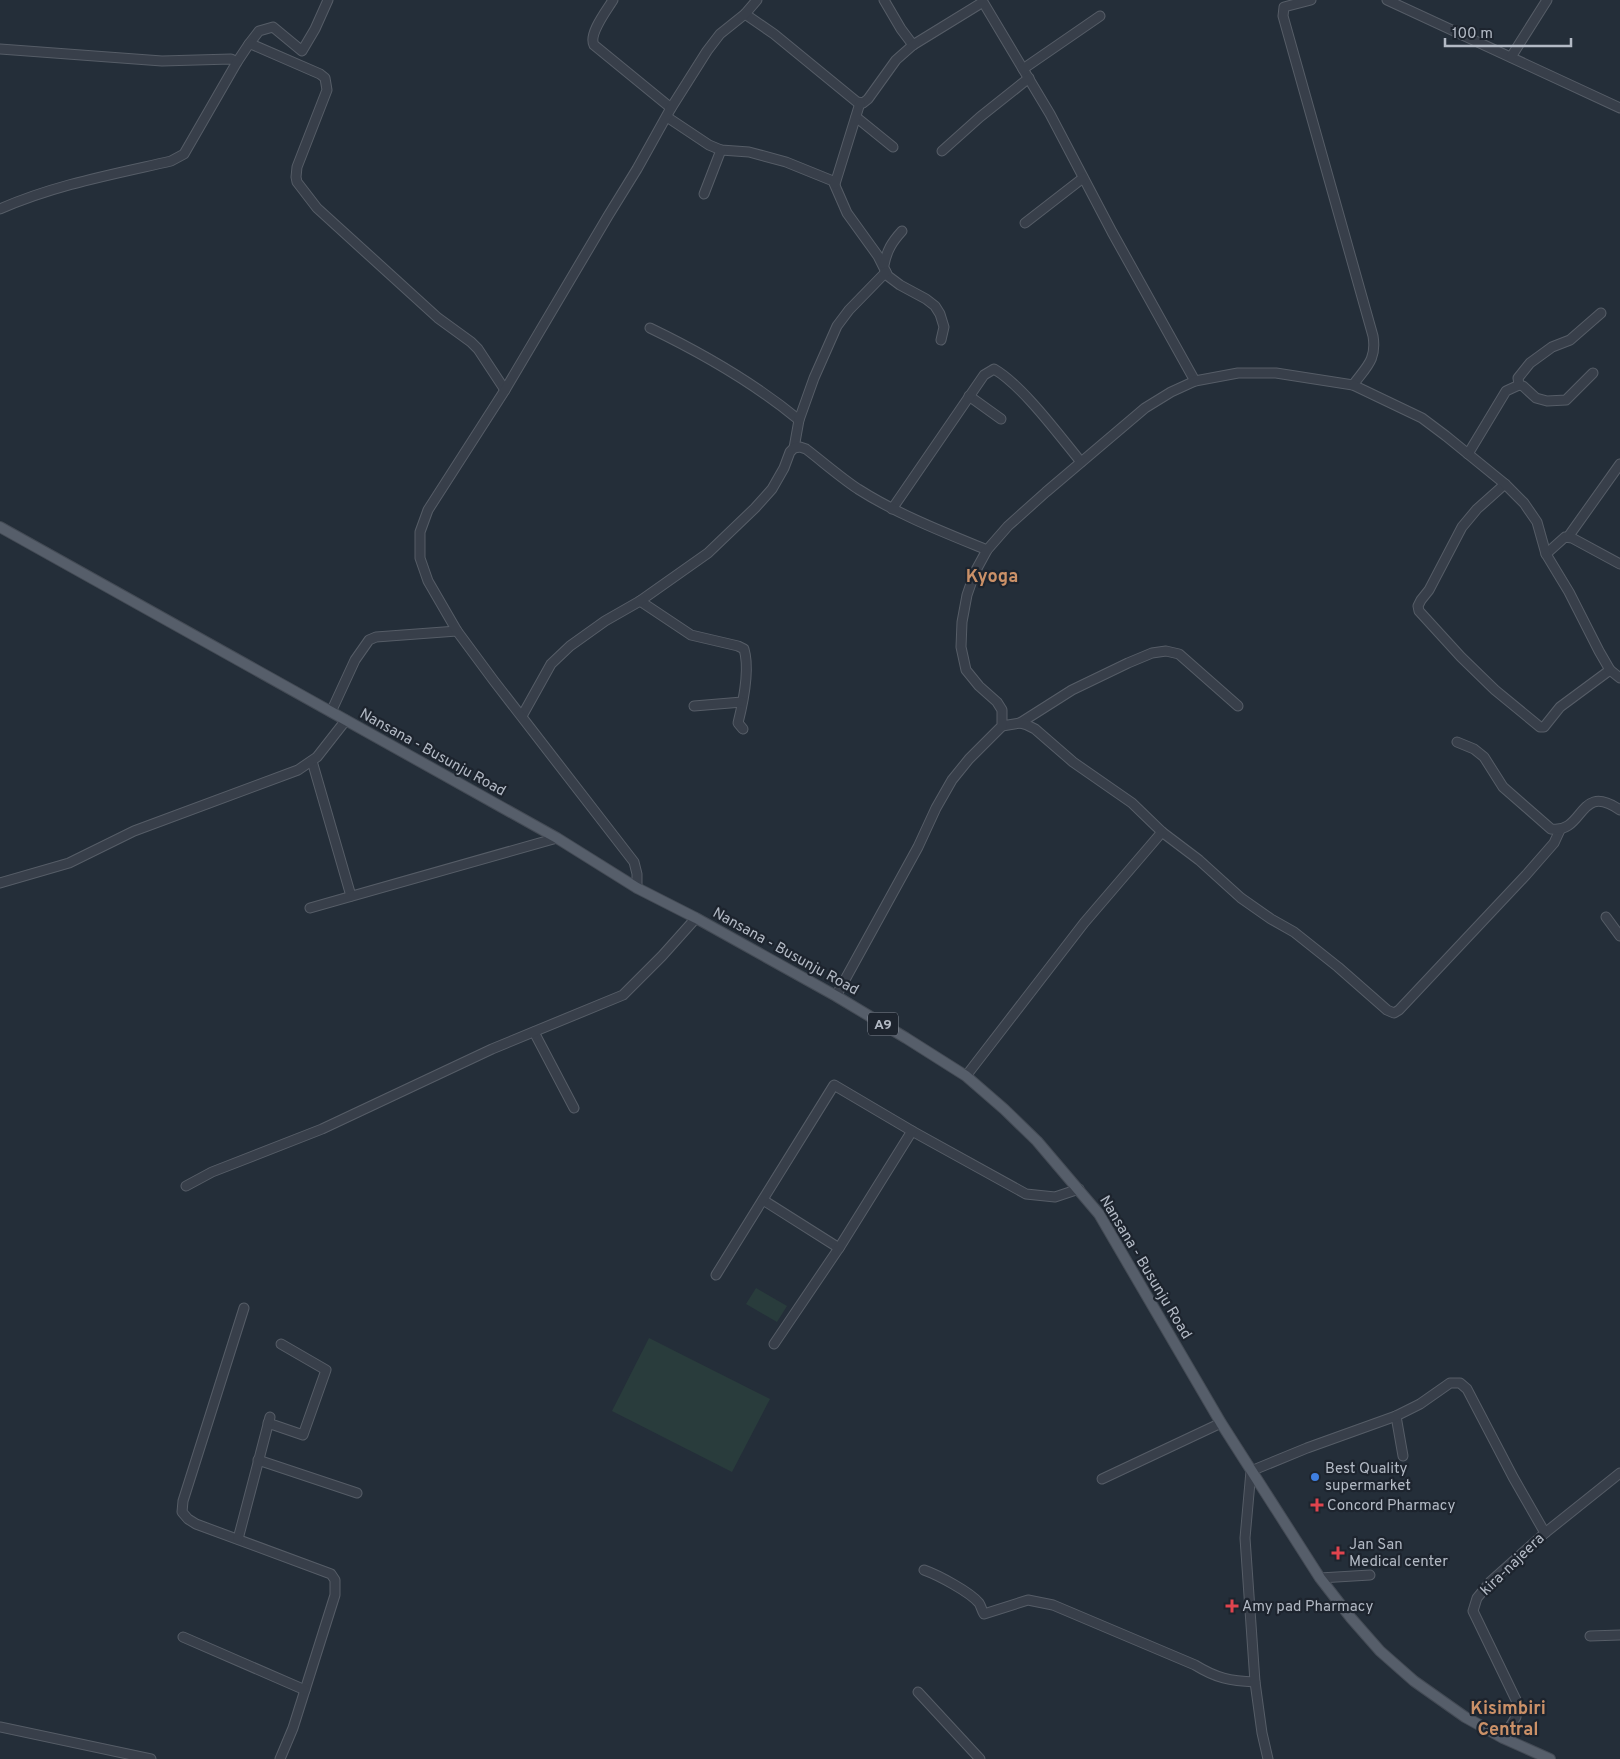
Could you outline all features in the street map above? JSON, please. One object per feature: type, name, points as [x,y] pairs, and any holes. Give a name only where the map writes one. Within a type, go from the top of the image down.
[{"type":"main road","name":"Nansana - Busunju Road","points":[[0,527],[557,838],[638,888],[836,996],[966,1076],[1038,1141],[1099,1214],[1221,1423],[1320,1578],[1351,1618],[1387,1657],[1414,1681],[1465,1717],[1503,1738],[1550,1759]]},
{"type":"street","points":[[0,209],[20,200],[67,186],[171,161],[184,154],[237,62],[259,31],[273,27],[302,51],[316,29],[328,0]]},
{"type":"street","points":[[613,0],[593,34],[592,42],[671,108]]},
{"type":"street","points":[[638,888],[638,874],[634,862],[457,631],[428,581],[420,558],[420,532],[428,510],[506,390],[671,108],[707,51],[720,34],[745,14],[757,0]]},
{"type":"street","points":[[884,0],[900,29],[913,45]]},
{"type":"street","points":[[1312,0],[1284,7],[1283,16],[1373,336],[1374,355],[1352,384]]},
{"type":"street","points":[[1387,0],[1620,108]]},
{"type":"street","points":[[1511,57],[1547,0]]},
{"type":"street","points":[[745,14],[774,34],[860,103],[866,102],[896,60],[913,45],[982,1],[1024,68],[1195,382]]},
{"type":"street","points":[[1024,68],[1100,16]]},
{"type":"street","points":[[249,44],[254,44],[325,78],[327,90],[297,167],[297,182],[318,208],[438,318],[471,342],[506,390]]},
{"type":"street","points":[[0,49],[162,61],[231,59],[237,62]]},
{"type":"street","points":[[942,151],[980,117],[1029,78]]},
{"type":"street","points":[[835,184],[860,103]]},
{"type":"street","points":[[666,117],[709,145],[721,150],[749,152],[786,162],[830,179],[835,184],[847,214],[894,281],[935,306],[944,327],[941,340]]},
{"type":"street","points":[[856,117],[893,147]]},
{"type":"street","points":[[704,194],[721,150]]},
{"type":"street","points":[[1026,223],[1083,178]]},
{"type":"street","points":[[794,448],[799,420],[814,378],[837,326],[885,269],[886,255],[891,243],[902,231]]},
{"type":"street","points":[[1518,385],[1518,378],[1530,363],[1552,347],[1570,340],[1601,313]]},
{"type":"street","points":[[650,328],[738,375],[799,420]]},
{"type":"street","points":[[892,509],[984,375],[994,369],[1001,373],[1026,398],[1081,462]]},
{"type":"street","points":[[1002,726],[1002,710],[997,702],[979,686],[966,670],[961,647],[962,622],[967,595],[975,572],[987,550],[1008,526],[1145,408],[1171,392],[1195,382],[1238,373],[1276,373],[1352,384],[1422,418],[1468,454],[1505,484],[1524,503],[1537,522],[1546,554],[1569,592],[1610,670],[1620,678]]},
{"type":"street","points":[[1468,454],[1506,391],[1518,385],[1524,386],[1536,398],[1566,400],[1593,373]]},
{"type":"street","points":[[969,396],[1001,419]]},
{"type":"street","points":[[522,716],[551,664],[570,646],[605,621],[640,601],[708,553],[733,531],[772,489],[784,468],[790,452],[794,448],[800,446],[806,449],[856,488],[892,509],[922,524],[987,550]]},
{"type":"street","points":[[1568,537],[1620,464]]},
{"type":"street","points":[[1505,484],[1477,509],[1462,527],[1429,590],[1421,600],[1418,606],[1419,611],[1461,657],[1495,690],[1540,727],[1544,727],[1560,707],[1610,670]]},
{"type":"street","points":[[1546,554],[1564,537],[1568,537],[1582,542],[1620,564]]},
{"type":"street","points":[[640,601],[691,635],[744,649],[747,658],[738,723],[743,729]]},
{"type":"street","points":[[331,712],[355,660],[368,640],[376,637],[457,631]]},
{"type":"street","points":[[1020,723],[1072,690],[1120,666],[1152,653],[1166,651],[1179,654],[1238,706]]},
{"type":"street","points":[[694,706],[742,702]]},
{"type":"street","points":[[0,883],[69,863],[134,831],[298,770],[317,758],[346,720]]},
{"type":"street","points":[[836,996],[918,847],[936,808],[952,780],[969,759],[1002,726],[1020,723],[1028,724],[1073,762],[1132,804],[1162,832],[1199,860],[1241,898],[1270,919],[1294,932],[1338,966],[1387,1010],[1394,1013],[1437,971],[1526,875],[1554,843],[1560,830]]},
{"type":"street","points":[[1456,742],[1474,749],[1484,756],[1502,787],[1551,829],[1560,830],[1571,824],[1582,810],[1597,801],[1604,800],[1620,810]]},
{"type":"street","points":[[312,761],[351,896]]},
{"type":"street","points":[[966,1076],[1084,922],[1162,832]]},
{"type":"street","points":[[310,908],[557,838]]},
{"type":"street","points":[[1606,917],[1620,936]]},
{"type":"street","points":[[186,1186],[212,1172],[322,1129],[492,1049],[623,995],[696,918]]},
{"type":"street","points":[[534,1032],[574,1108]]},
{"type":"street","points":[[716,1275],[834,1086],[1026,1194],[1055,1197],[1079,1189]]},
{"type":"street","points":[[774,1344],[839,1248],[912,1131]]},
{"type":"street","points":[[763,1200],[839,1248]]},
{"type":"street","points":[[244,1308],[183,1501],[182,1512],[196,1524],[331,1574],[335,1580],[335,1595],[293,1728],[280,1759]]},
{"type":"street","points":[[238,1539],[269,1420],[303,1435],[326,1370],[281,1344]]},
{"type":"street","points":[[1268,1759],[1262,1733],[1255,1682],[1245,1538],[1251,1471],[1307,1448],[1396,1416],[1420,1404],[1450,1383],[1460,1383],[1467,1389],[1513,1478],[1545,1533]]},
{"type":"street","points":[[1396,1416],[1403,1456]]},
{"type":"street","points":[[1102,1479],[1221,1423]]},
{"type":"street","points":[[258,1460],[357,1493]]},
{"type":"street","name":"kira-najeera","points":[[1503,1738],[1516,1717],[1516,1702],[1473,1611],[1477,1598],[1491,1581],[1545,1533],[1620,1473]]},
{"type":"street","points":[[924,1570],[935,1574],[968,1594],[979,1604],[984,1614],[1028,1600],[1053,1605],[1195,1665],[1214,1676],[1236,1681],[1255,1682]]},
{"type":"street","points":[[1320,1578],[1370,1576]]},
{"type":"street","points":[[1590,1636],[1620,1635]]},
{"type":"street","points":[[183,1637],[305,1690]]},
{"type":"street","points":[[918,1692],[980,1759]]},
{"type":"street","points":[[0,1727],[151,1759]]},
{"type":"shaded area","points":[[756,1288],[787,1306],[777,1322],[746,1304]]},
{"type":"shaded area","points":[[649,1338],[770,1399],[732,1472],[612,1411]]},
{"type":"place","name":"Best Quality supermarket","points":[[1315,1477]]},
{"type":"place","name":"Concord Pharmacy","points":[[1317,1505]]},
{"type":"place","name":"Jan San Medical center","points":[[1338,1553]]},
{"type":"place","name":"Amy pad Pharmacy","points":[[1232,1606]]},
{"type":"district","name":"Kyoga","points":[[992,576]]},
{"type":"district","name":"Kisimbiri Central","points":[[1508,1718]]}]
